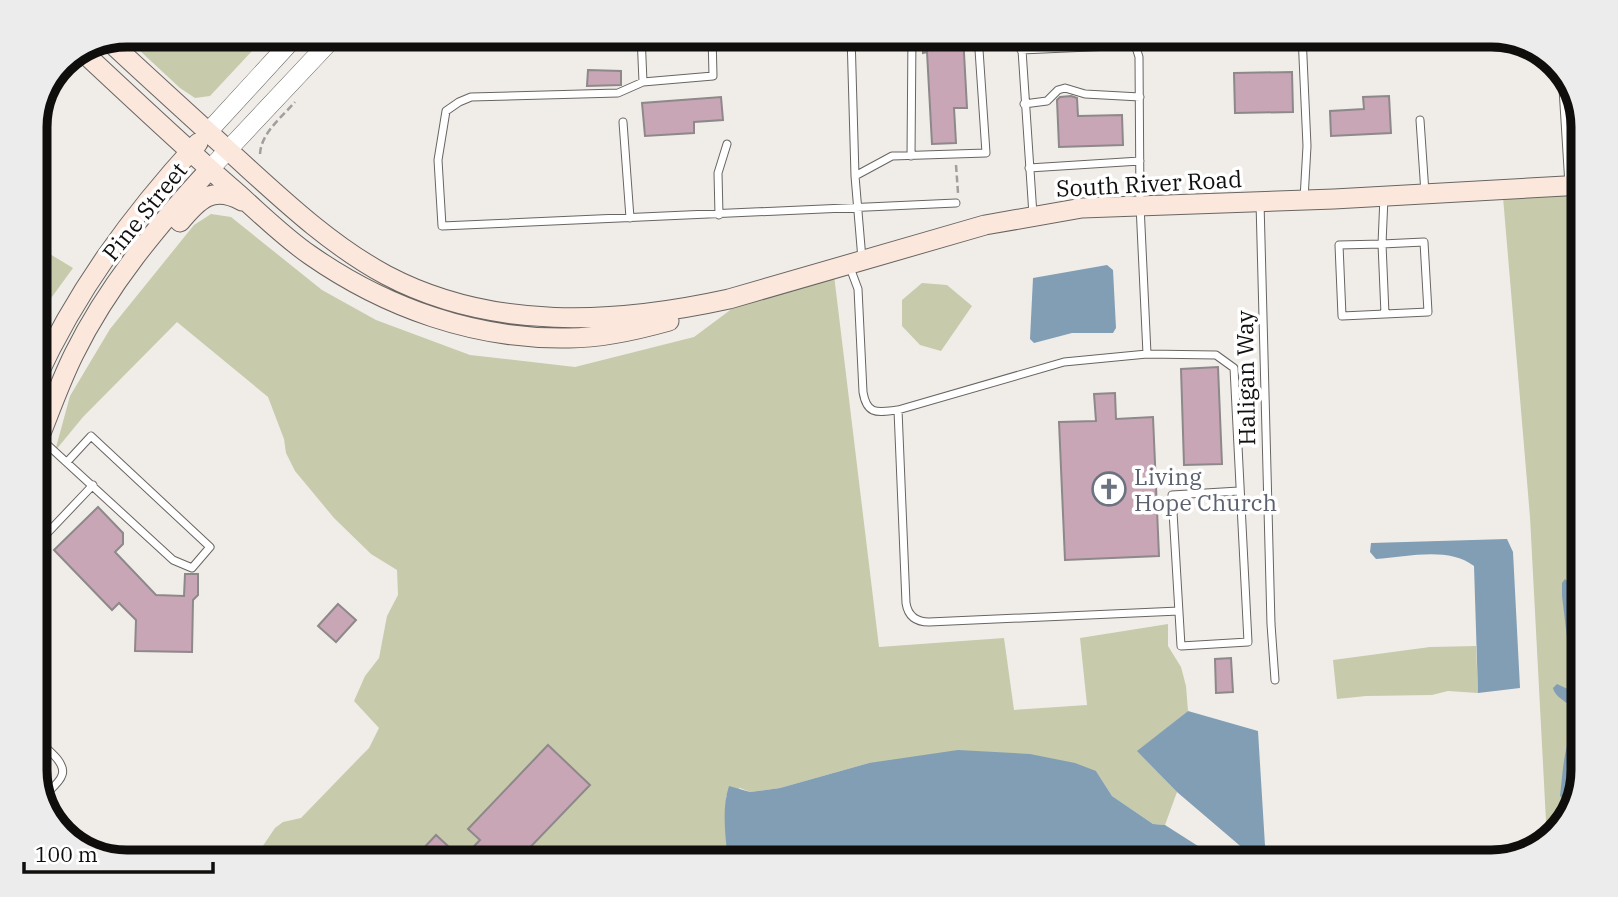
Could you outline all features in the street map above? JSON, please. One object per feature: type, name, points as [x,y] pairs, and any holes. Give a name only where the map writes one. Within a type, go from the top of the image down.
[{"type":"main road","name":"South River Road","points":[[117,48],[306,220],[384,274],[448,300],[509,314],[574,319],[644,314],[729,299]]},
{"type":"main road","name":"South River Road","points":[[89,57],[210,169],[309,254],[362,288],[435,318],[494,333],[570,338],[632,331],[729,299],[972,228],[1082,208],[1571,186]]},
{"type":"main road","name":"Pine Street","points":[[47,357],[70,311],[98,265],[135,216],[208,131]]},
{"type":"main road","name":"Pine Street","points":[[47,419],[75,353],[109,295],[154,232],[210,169]]},
{"type":"main road","points":[[64,377],[116,302],[191,208],[214,194],[224,194],[254,208]]},
{"type":"street","name":"Pine Street","points":[[208,131],[286,47]]},
{"type":"street","name":"Pine Street","points":[[210,169],[335,47]]},
{"type":"lane","points":[[642,47],[643,82]]},
{"type":"lane","points":[[712,47],[713,76],[643,82],[618,93],[471,97],[459,102],[446,111],[438,160],[442,226],[858,208],[957,200]]},
{"type":"lane","points":[[851,47],[858,208],[855,262],[866,406],[879,412],[898,410],[1064,362],[1147,354],[1216,355],[1234,368],[1248,642],[1181,646],[1172,495],[1239,491]]},
{"type":"lane","points":[[911,156],[912,47]]},
{"type":"lane","points":[[855,176],[892,156],[986,153],[979,47]]},
{"type":"lane","points":[[1033,215],[1021,50],[1089,47]]},
{"type":"lane","points":[[1136,47],[1139,57],[1140,205],[1147,354]]},
{"type":"lane","points":[[1303,47],[1307,146],[1304,200]]},
{"type":"lane","points":[[1024,104],[1047,101],[1058,90],[1065,88],[1085,94],[1140,97]]},
{"type":"lane","points":[[1566,101],[1571,145]]},
{"type":"lane","points":[[1420,120],[1425,194]]},
{"type":"lane","points":[[623,122],[630,218]]},
{"type":"lane","points":[[719,215],[718,173],[727,144]]},
{"type":"lane","points":[[1029,168],[1140,161]]},
{"type":"lane","points":[[1384,196],[1382,244],[1385,314]]},
{"type":"lane","name":"Haligan Way","points":[[1260,201],[1271,624],[1275,680]]},
{"type":"lane","points":[[1424,242],[1428,312],[1342,316],[1339,245],[1382,244],[1424,242]]},
{"type":"lane","points":[[898,410],[906,603],[913,618],[929,622],[1179,611]]},
{"type":"lane","points":[[47,449],[83,476],[173,560],[192,568],[210,547],[91,436],[67,462]]},
{"type":"lane","points":[[47,533],[93,485]]},
{"type":"lane","points":[[47,749],[58,760],[63,770],[62,776],[50,789]]},
{"type":"path","points":[[260,154],[261,142],[266,134],[301,95]]},
{"type":"path","points":[[956,154],[957,200]]},
{"type":"green space","points":[[136,47],[256,47],[210,96],[195,98],[180,88]]},
{"type":"green space","points":[[1571,194],[1571,584],[1562,584],[1571,668],[1571,692],[1566,703],[1571,709],[1571,730],[1567,750],[1568,788],[1557,814],[1546,827],[1530,517],[1503,197]]},
{"type":"green space","points":[[211,214],[231,217],[322,290],[376,320],[470,355],[575,367],[694,337],[741,302],[834,275],[879,647],[1004,638],[1014,710],[1087,705],[1080,638],[1168,624],[1168,646],[1181,667],[1188,711],[1138,751],[1177,792],[1165,825],[1153,824],[1112,796],[1096,771],[869,763],[780,788],[750,792],[740,788],[726,796],[727,850],[260,850],[275,828],[283,822],[301,818],[369,748],[379,728],[354,701],[365,676],[379,658],[387,616],[398,595],[397,570],[371,554],[334,518],[295,471],[286,453],[284,439],[268,397],[177,322],[83,417],[55,451],[70,396],[110,329],[194,225]]},
{"type":"green space","points":[[47,252],[73,268],[47,304]]},
{"type":"green space","points":[[922,283],[947,285],[972,306],[941,351],[920,345],[902,326],[902,300]]},
{"type":"green space","points":[[1476,646],[1478,693],[1448,691],[1432,695],[1337,699],[1333,660],[1430,647]]},
{"type":"water","points":[[1107,265],[1113,270],[1116,328],[1113,333],[1072,333],[1034,343],[1030,339],[1033,278]]},
{"type":"water","points":[[1507,539],[1513,552],[1520,688],[1478,693],[1474,566],[1464,560],[1440,554],[1376,559],[1370,552],[1371,543]]},
{"type":"water","points":[[1565,579],[1571,584],[1571,670],[1562,596],[1562,583]]},
{"type":"water","points":[[1557,684],[1571,691],[1571,708],[1555,692],[1553,688]]},
{"type":"water","points":[[1188,711],[1258,731],[1265,850],[1245,850],[1177,792],[1137,751]]},
{"type":"water","points":[[1571,733],[1571,769],[1564,800],[1560,796]]},
{"type":"water","points":[[958,750],[1030,754],[1075,763],[1096,771],[1112,796],[1153,824],[1165,825],[1201,850],[727,850],[725,811],[729,786],[750,792],[780,788],[869,763]]},
{"type":"building","points":[[923,47],[964,47],[967,108],[954,108],[956,143],[932,144],[927,52],[923,53]]},
{"type":"building","points":[[1456,47],[1499,48],[1456,49]]},
{"type":"building","points":[[588,70],[621,71],[621,85],[587,86]]},
{"type":"building","points":[[1292,72],[1293,112],[1235,113],[1234,73]]},
{"type":"building","points":[[1071,96],[1077,98],[1078,116],[1122,115],[1123,145],[1059,147],[1057,100]]},
{"type":"building","points":[[1389,96],[1391,133],[1331,136],[1330,111],[1364,109],[1363,97]]},
{"type":"building","points":[[721,97],[723,120],[694,122],[694,133],[645,136],[642,103]]},
{"type":"building","points":[[1218,367],[1222,464],[1184,465],[1181,369]]},
{"type":"building","name":"Living Hope Church","points":[[1115,393],[1116,419],[1153,417],[1159,556],[1065,560],[1059,422],[1096,421],[1094,394]]},
{"type":"building","points":[[98,507],[123,533],[123,544],[115,552],[156,595],[184,596],[185,574],[198,574],[198,595],[193,600],[192,652],[135,651],[136,620],[119,603],[112,610],[54,550]]},
{"type":"building","points":[[338,604],[356,620],[336,642],[318,626]]},
{"type":"building","points":[[1231,658],[1233,692],[1216,693],[1215,659]]},
{"type":"building","points":[[548,745],[590,785],[528,850],[471,850],[480,840],[468,829]]},
{"type":"building","points":[[436,835],[452,850],[422,850]]},
{"type":"place","name":"Living Hope Church","points":[[1109,489]]}]
